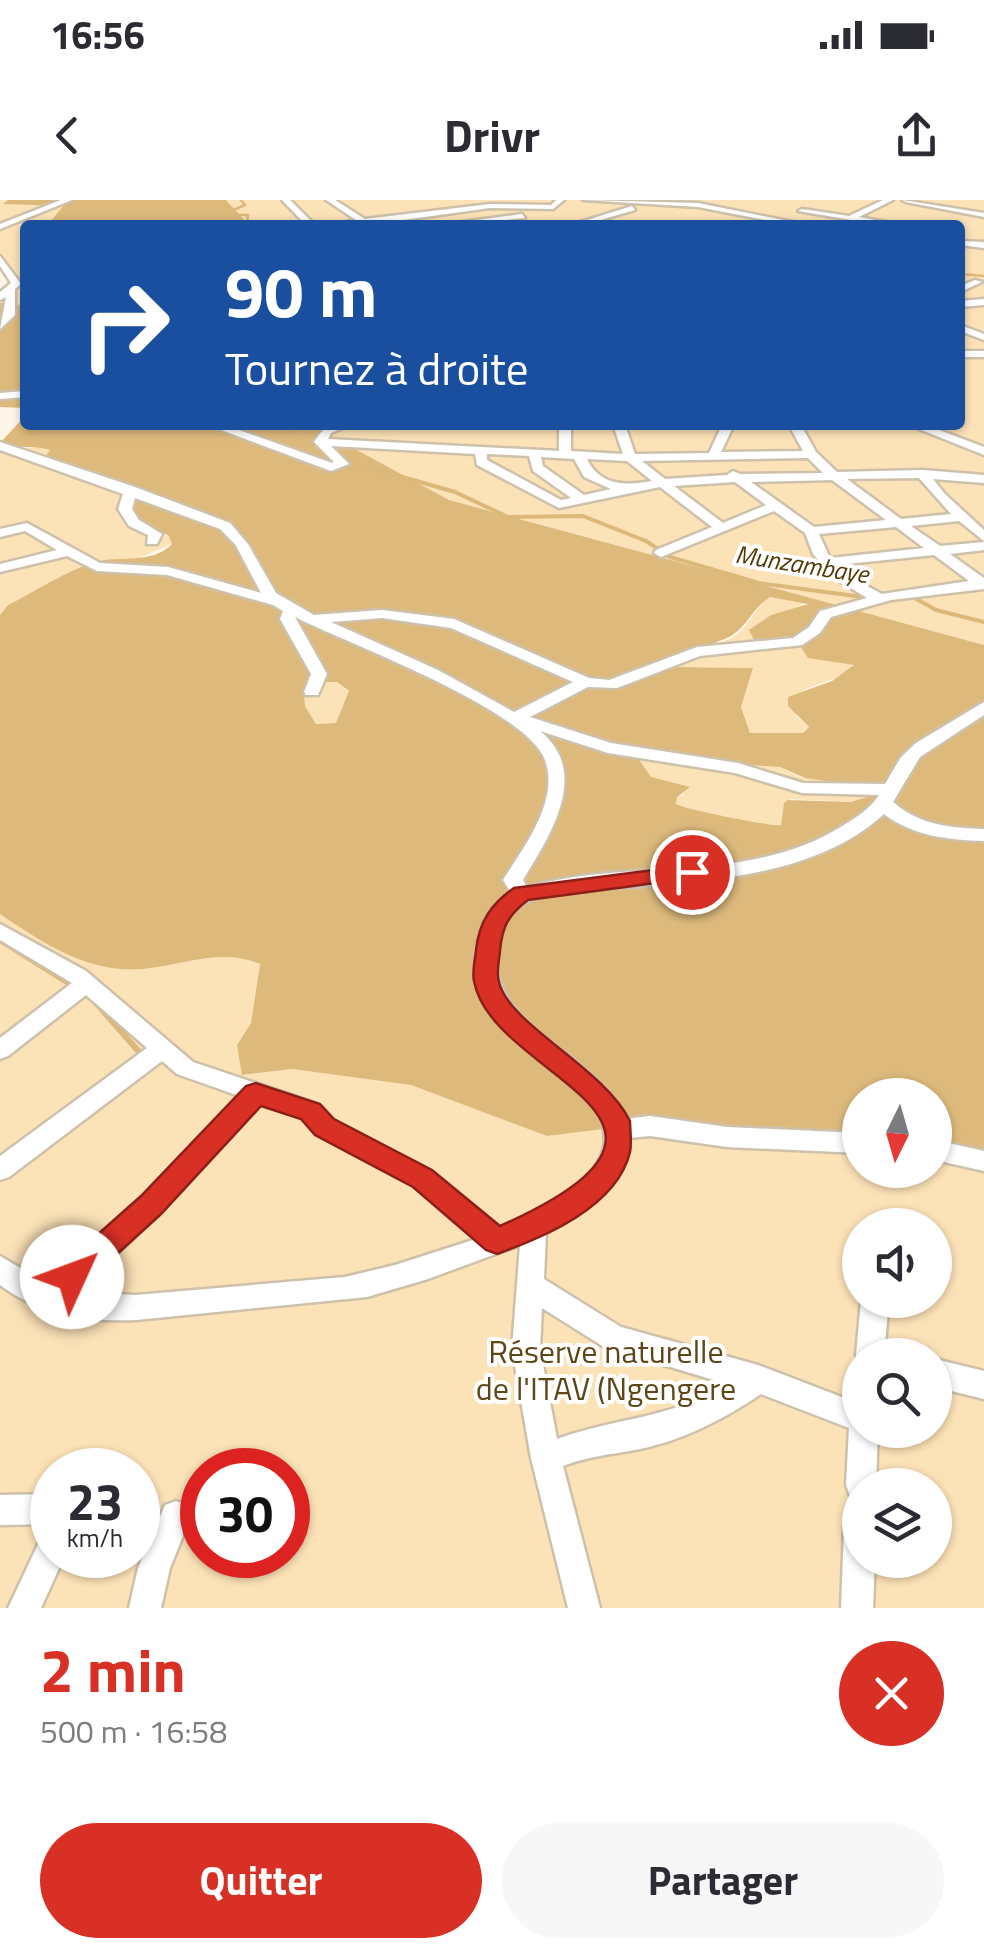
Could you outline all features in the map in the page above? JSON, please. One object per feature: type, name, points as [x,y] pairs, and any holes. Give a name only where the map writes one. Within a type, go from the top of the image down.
[{"type":"street","points":[[0,227],[68,200]]},
{"type":"street","points":[[286,200],[308,220]]},
{"type":"street","points":[[330,200],[358,220],[468,208],[559,204],[598,218]]},
{"type":"street","points":[[451,200],[491,220],[559,204]]},
{"type":"street","points":[[587,200],[643,204],[701,202],[778,220],[834,200]]},
{"type":"street","points":[[849,219],[889,200]]},
{"type":"street","points":[[906,200],[966,211],[983,207]]},
{"type":"street","points":[[961,200],[983,207]]},
{"type":"street","points":[[591,220],[643,204]]},
{"type":"street","points":[[920,211],[930,204]]},
{"type":"street","points":[[420,206],[452,220]]},
{"type":"street","points":[[720,208],[766,206]]},
{"type":"street","points":[[384,207],[415,220]]},
{"type":"street","points":[[802,212],[857,220]]},
{"type":"street","points":[[503,218],[508,220]]},
{"type":"street","points":[[0,259],[15,276],[2,321]]},
{"type":"street","points":[[965,286],[978,282]]},
{"type":"street","points":[[0,297],[11,290]]},
{"type":"street","points":[[228,430],[316,462],[343,464],[320,442]]},
{"type":"street","points":[[320,442],[331,430]]},
{"type":"street","points":[[566,430],[571,454],[588,474],[622,490]]},
{"type":"street","points":[[621,430],[630,458],[720,527]]},
{"type":"street","points":[[713,457],[726,430]]},
{"type":"street","points":[[797,430],[810,454],[832,475],[983,584]]},
{"type":"street","points":[[928,430],[984,451]]},
{"type":"street","points":[[320,442],[630,458],[810,454]]},
{"type":"street","points":[[0,446],[131,490],[232,530],[243,545],[257,582],[286,606],[287,619],[319,674],[312,692]]},
{"type":"street","points":[[481,452],[480,462],[549,502],[660,483],[736,478],[923,474],[984,479]]},
{"type":"street","points":[[535,454],[537,468],[582,499]]},
{"type":"street","points":[[713,457],[811,532],[816,550],[861,592],[881,599]]},
{"type":"street","points":[[923,474],[984,538]]},
{"type":"street","points":[[131,490],[125,509],[134,523],[154,534],[152,541]]},
{"type":"street","points":[[661,553],[774,506]]},
{"type":"street","points":[[811,532],[961,517]]},
{"type":"street","points":[[0,532],[27,526],[97,567],[180,574],[286,606],[516,718],[608,748],[738,768],[802,788],[888,798]]},
{"type":"street","points":[[828,562],[984,546]]},
{"type":"street","points":[[0,568],[70,551]]},
{"type":"street","points":[[313,619],[382,614],[454,624],[586,682],[611,685],[658,664],[718,647],[797,642],[815,630],[825,614],[881,599],[983,584]]},
{"type":"street","points":[[516,718],[586,682]]},
{"type":"street","points":[[0,1268],[29,1292],[57,1301],[117,1308],[347,1289],[384,1282],[497,1241],[568,1209],[592,1190],[616,1152],[618,1129],[582,1077],[511,1022],[494,1000],[486,980],[490,932],[502,908],[522,893],[790,859],[846,834],[888,798],[896,774],[916,751],[984,706]]},
{"type":"street","points":[[516,718],[543,739],[554,759],[555,778],[544,831],[514,880],[522,893]]},
{"type":"street","points":[[888,798],[896,816],[920,826],[984,836]]},
{"type":"street","points":[[0,931],[53,958],[184,1068],[310,1112],[324,1127],[422,1178],[497,1241]]},
{"type":"street","points":[[0,1050],[86,983]]},
{"type":"street","points":[[0,1170],[162,1049]]},
{"type":"street","points":[[57,1301],[72,1277],[151,1205],[256,1093]]},
{"type":"street","points":[[618,1129],[650,1126],[727,1138],[842,1141]]},
{"type":"street","points":[[952,1153],[984,1160]]},
{"type":"street","points":[[534,1224],[526,1348],[546,1458],[584,1608]]},
{"type":"street","points":[[528,1284],[614,1338],[758,1380],[842,1411]]},
{"type":"street","points":[[952,1377],[984,1385]]},
{"type":"street","points":[[546,1458],[597,1439],[641,1434],[711,1411],[758,1380]]},
{"type":"street","points":[[0,1510],[30,1510]]},
{"type":"street","points":[[145,1608],[154,1568],[176,1516]]},
{"type":"street","points":[[24,1608],[38,1578]]},
{"type":"street","points":[[857,1608],[858,1578]]},
{"type":"green space","points":[[0,200],[64,206],[52,220],[20,220],[20,304],[0,302],[0,294],[10,282],[0,266]]},
{"type":"green space","points":[[226,200],[984,200],[984,645],[449,500],[320,430],[965,430],[965,220],[244,220]]},
{"type":"green space","points":[[0,443],[21,449],[45,447],[139,493],[162,535],[169,536],[172,544],[136,559],[92,563],[8,605],[0,615]]},
{"type":"green space","points":[[770,597],[808,602],[757,625],[766,648],[802,647],[808,657],[854,665],[846,674],[805,689],[796,716],[809,727],[803,733],[750,733],[741,707],[753,668],[676,667],[738,633]]},
{"type":"green space","points":[[317,682],[337,682],[349,692],[336,723],[316,724],[305,706],[304,689]]},
{"type":"green space","points":[[638,758],[780,767],[799,777],[868,787],[873,795],[851,802],[791,799],[784,803],[781,825],[763,823],[676,804],[677,797],[685,795],[651,777]]},
{"type":"green space","name":"Réserve naturelle de l'ITAV (Ngengere","points":[[0,914],[57,949],[104,967],[156,968],[225,957],[260,964],[251,1023],[237,1045],[243,1075],[292,1069],[411,1085],[547,1136],[651,1123],[842,1138],[842,1188],[952,1188],[952,1151],[984,1159],[984,1608],[0,1608]]},
{"type":"shaded area","points":[[8,200],[226,200],[244,220],[52,220],[63,206],[3,204]]},
{"type":"shaded area","points":[[0,303],[20,305],[20,408],[0,407]]},
{"type":"shaded area","points":[[20,421],[20,430],[320,430],[449,500],[984,645],[984,1159],[952,1151],[952,1078],[842,1078],[842,1138],[652,1123],[547,1136],[411,1085],[292,1069],[242,1075],[237,1045],[251,1023],[260,964],[225,957],[156,968],[103,967],[57,949],[0,914],[0,615],[8,605],[84,566],[155,555],[172,544],[169,536],[134,517],[136,498],[58,464],[46,456],[50,450],[0,443]],"holes":[[[770,597],[808,604],[771,615],[749,630],[758,648],[801,647],[808,658],[854,665],[832,681],[788,697],[788,706],[809,727],[803,733],[750,733],[741,707],[753,668],[676,667],[711,652],[716,642],[734,634]],[[317,682],[337,682],[349,691],[336,723],[316,724],[305,706],[304,689]],[[638,758],[780,767],[805,778],[868,787],[873,795],[851,802],[788,800],[784,803],[781,825],[775,825],[676,804],[677,797],[690,787],[651,777]]]},
{"type":"waterway","points":[[241,200],[245,205],[222,215],[248,215],[247,220]]},
{"type":"waterway","points":[[965,274],[984,276]]},
{"type":"waterway","name":"Munzambaye","points":[[290,430],[307,447],[328,453]]},
{"type":"waterway","name":"Munzambaye","points":[[339,456],[367,467]]},
{"type":"waterway","name":"Munzambaye","points":[[367,467],[455,492],[508,517],[583,516],[646,541],[670,557],[759,583],[870,598]]},
{"type":"waterway","name":"Munzambaye","points":[[911,596],[936,610],[984,622]]},
{"type":"waterway","points":[[0,940],[75,987]]},
{"type":"waterway","points":[[96,1003],[140,1053]]},
{"type":"route","points":[[72,1277],[151,1205],[256,1093],[310,1112],[324,1127],[422,1178],[497,1241],[568,1209],[592,1190],[606,1170],[616,1152],[617,1121],[582,1077],[511,1022],[494,1000],[486,980],[490,932],[502,908],[522,893],[692,872]]}]
